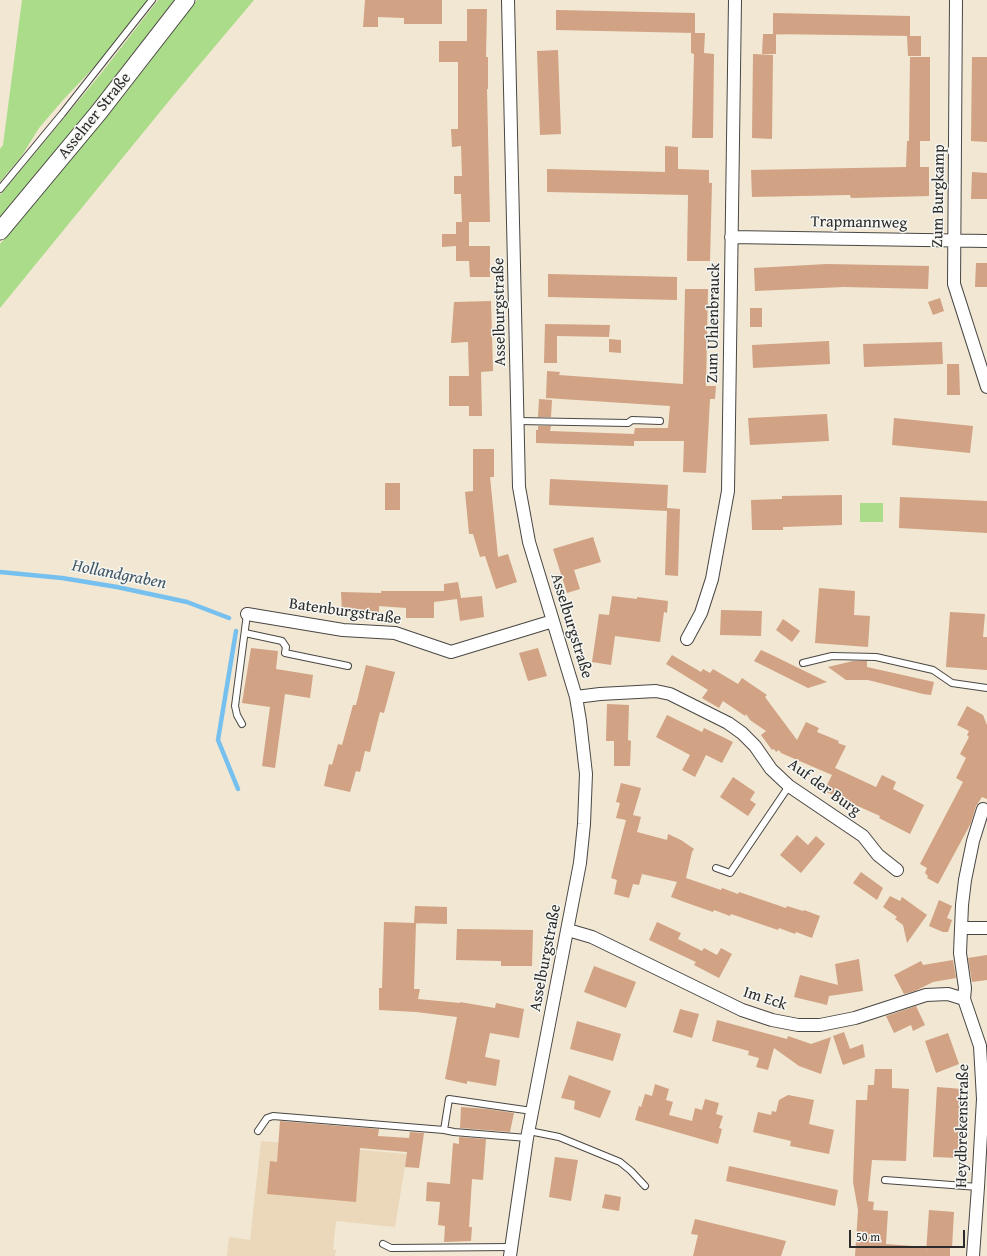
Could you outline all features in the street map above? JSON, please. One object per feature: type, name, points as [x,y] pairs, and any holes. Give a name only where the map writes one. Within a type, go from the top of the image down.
[{"type":"main road","name":"Asselner Straße","points":[[0,231],[99,112],[186,0]]},
{"type":"street","name":"Asselburgstraße","points":[[508,0],[519,487],[529,542],[576,697],[581,729],[586,782],[581,858],[532,1111],[510,1252]]},
{"type":"street","name":"Zum Uhlenbrauck","points":[[687,639],[700,613],[712,579],[728,492],[735,0]]},
{"type":"street","name":"Zum Burgkamp","points":[[956,0],[954,284],[987,387]]},
{"type":"street","name":"Trapmannweg","points":[[732,237],[987,241]]},
{"type":"street","name":"Batenburgstraße","points":[[247,614],[343,630],[395,633],[451,652],[553,621]]},
{"type":"street","name":"Auf der Burg","points":[[576,697],[596,694],[656,691],[670,694],[728,723],[742,733],[755,746],[772,769],[789,786],[862,836],[878,855],[897,870]]},
{"type":"street","name":"Heydbrekenstraße","points":[[973,1256],[983,1099],[980,1046],[964,999],[965,988],[960,953],[962,905],[967,868],[973,841],[983,809]]},
{"type":"street","points":[[961,928],[987,928]]},
{"type":"street","name":"Im Eck","points":[[568,930],[592,937],[742,1010],[772,1020],[798,1026],[820,1025],[855,1018],[926,995],[948,994],[964,999]]},
{"type":"lane","points":[[0,189],[62,114],[152,0]]},
{"type":"lane","points":[[518,421],[628,423],[632,420],[660,421]]},
{"type":"lane","points":[[242,724],[237,715],[235,706],[247,614]]},
{"type":"lane","points":[[245,633],[282,641],[286,647],[285,653],[348,666]]},
{"type":"lane","points":[[803,663],[832,656],[876,657],[933,670],[952,683],[987,688]]},
{"type":"lane","points":[[716,868],[730,873],[789,786]]},
{"type":"lane","points":[[444,1130],[449,1099],[532,1111]]},
{"type":"lane","points":[[258,1131],[267,1118],[273,1116],[454,1132],[528,1134],[559,1137],[620,1162],[631,1170],[645,1186]]},
{"type":"lane","points":[[885,1180],[978,1188]]},
{"type":"lane","points":[[383,1244],[391,1248],[510,1252]]},
{"type":"shaded area","points":[[261,1141],[407,1154],[395,1227],[336,1221],[333,1250],[336,1250],[335,1256],[227,1256],[229,1237],[250,1240]]},
{"type":"green space","points":[[22,0],[148,0],[98,63],[39,128],[21,157],[0,182],[0,149],[3,145]]},
{"type":"green space","points":[[158,0],[176,0],[73,132],[0,218],[0,195],[99,76]]},
{"type":"green space","points":[[197,0],[254,0],[173,96],[0,308],[0,244],[125,94]]},
{"type":"green space","points":[[860,503],[883,503],[883,522],[860,522]]},
{"type":"building","points":[[365,0],[442,0],[442,24],[404,24],[404,18],[378,17],[378,27],[363,27]]},
{"type":"building","points":[[467,9],[487,9],[486,57],[488,57],[487,89],[490,222],[469,222],[469,246],[490,246],[490,277],[470,277],[469,261],[456,261],[456,246],[442,247],[442,234],[456,234],[456,222],[462,222],[461,194],[454,194],[454,176],[462,176],[461,146],[452,147],[451,129],[458,129],[458,62],[439,62],[439,41],[467,41]]},
{"type":"building","points":[[556,10],[695,13],[695,33],[556,30]]},
{"type":"building","points":[[773,13],[910,16],[910,36],[773,34]]},
{"type":"building","points":[[691,33],[705,33],[704,53],[714,54],[713,138],[692,138],[694,54],[691,53]]},
{"type":"building","points":[[763,34],[776,34],[776,54],[762,54]]},
{"type":"building","points":[[907,36],[921,36],[921,56],[908,56]]},
{"type":"building","points":[[558,50],[561,134],[540,135],[537,51]]},
{"type":"building","points":[[753,54],[773,55],[772,139],[752,138]]},
{"type":"building","points":[[910,57],[930,57],[930,141],[909,141]]},
{"type":"building","points":[[972,57],[987,57],[987,142],[971,141]]},
{"type":"building","points":[[907,141],[920,141],[920,167],[929,167],[929,196],[851,198],[850,195],[752,197],[751,170],[906,167]]},
{"type":"building","points":[[665,146],[678,147],[678,169],[709,170],[709,183],[712,183],[710,261],[687,261],[688,195],[547,192],[547,169],[665,172]]},
{"type":"building","points":[[972,172],[987,173],[987,199],[971,199]]},
{"type":"building","points":[[976,263],[987,263],[987,287],[975,287]]},
{"type":"building","points":[[827,264],[929,266],[928,289],[844,287],[755,291],[754,268]]},
{"type":"building","points":[[548,274],[677,277],[677,300],[548,297]]},
{"type":"building","points":[[685,289],[708,289],[706,386],[716,386],[715,399],[710,399],[706,473],[683,472],[684,441],[634,441],[634,446],[536,443],[536,430],[538,430],[538,426],[551,426],[550,431],[634,434],[635,428],[668,428],[670,406],[546,398],[547,371],[560,372],[559,375],[683,384]]},
{"type":"building","points":[[940,298],[944,311],[933,315],[928,302]]},
{"type":"building","points":[[491,301],[493,371],[481,372],[482,416],[469,416],[469,406],[449,406],[449,376],[469,376],[468,342],[451,343],[454,302]]},
{"type":"building","points":[[750,308],[762,308],[762,327],[750,327]]},
{"type":"building","points":[[545,324],[610,325],[609,337],[557,336],[557,363],[544,363]]},
{"type":"building","points":[[609,339],[621,340],[621,353],[609,352]]},
{"type":"building","points":[[829,341],[830,364],[753,368],[752,345]]},
{"type":"building","points":[[942,342],[943,364],[864,367],[863,344]]},
{"type":"building","points":[[947,364],[959,364],[960,395],[947,395]]},
{"type":"building","points":[[539,399],[552,400],[551,417],[538,417]]},
{"type":"building","points":[[827,414],[829,441],[750,445],[748,418]]},
{"type":"building","points":[[894,418],[973,426],[970,453],[892,445]]},
{"type":"building","points":[[473,449],[494,449],[494,477],[490,477],[498,557],[508,554],[517,582],[496,589],[485,556],[480,557],[473,534],[469,534],[465,492],[473,491]]},
{"type":"building","points":[[550,479],[668,485],[667,508],[680,509],[678,576],[665,575],[667,511],[549,505]]},
{"type":"building","points":[[385,483],[400,483],[400,510],[385,510]]},
{"type":"building","points":[[842,495],[842,525],[783,527],[783,530],[752,530],[751,500],[782,499],[782,496]]},
{"type":"building","points":[[900,497],[987,501],[987,533],[899,528]]},
{"type":"building","points":[[593,537],[601,562],[574,570],[580,589],[567,593],[553,549]]},
{"type":"building","points":[[458,582],[461,598],[482,596],[484,617],[460,621],[457,599],[434,602],[434,618],[406,618],[406,608],[379,606],[379,613],[342,612],[341,592],[381,593],[381,591],[444,591],[444,584]]},
{"type":"building","points":[[819,588],[855,591],[854,615],[870,616],[868,647],[815,643]]},
{"type":"building","points":[[612,596],[637,599],[637,597],[668,601],[667,613],[664,612],[660,642],[615,636],[611,665],[592,662],[599,614],[609,615]]},
{"type":"building","points":[[721,610],[762,611],[761,636],[720,635]]},
{"type":"building","points":[[950,612],[985,614],[983,637],[987,637],[987,670],[946,667]]},
{"type":"building","points":[[783,619],[800,631],[792,642],[776,630]]},
{"type":"building","points":[[251,648],[278,651],[276,669],[313,675],[310,698],[285,694],[275,768],[262,766],[270,707],[242,703]]},
{"type":"building","points":[[538,648],[547,676],[528,681],[519,653]]},
{"type":"building","points":[[761,650],[827,682],[808,688],[754,661]]},
{"type":"building","points":[[672,655],[701,672],[703,669],[710,673],[713,669],[738,684],[742,678],[767,695],[765,697],[797,740],[806,722],[819,728],[817,732],[839,741],[838,743],[846,746],[835,768],[876,787],[882,775],[896,782],[893,789],[924,805],[910,834],[879,818],[880,816],[824,791],[832,775],[781,753],[779,750],[776,752],[774,749],[772,750],[761,735],[766,731],[750,720],[746,714],[745,716],[723,701],[719,708],[702,698],[708,690],[666,664]]},
{"type":"building","points":[[853,661],[867,661],[867,667],[934,682],[931,695],[868,680],[846,680],[828,667]]},
{"type":"building","points":[[366,665],[395,672],[384,713],[380,712],[370,752],[365,751],[360,772],[356,771],[350,792],[324,786],[329,764],[332,765],[338,744],[342,745],[353,705],[356,705]]},
{"type":"building","points":[[607,704],[629,705],[628,740],[631,741],[630,766],[614,766],[614,741],[606,741]]},
{"type":"building","points":[[967,706],[983,715],[987,725],[987,799],[982,797],[976,806],[971,823],[938,884],[927,878],[928,876],[925,873],[927,868],[920,864],[963,782],[956,778],[966,758],[960,754],[969,737],[967,735],[969,731],[957,725]]},
{"type":"building","points":[[667,715],[702,732],[704,728],[733,742],[722,763],[706,755],[695,777],[682,770],[690,755],[656,737]]},
{"type":"building","points":[[733,777],[755,792],[750,800],[756,804],[748,816],[720,797]]},
{"type":"building","points":[[621,783],[641,788],[633,815],[641,817],[637,832],[667,840],[668,834],[681,840],[694,849],[686,878],[721,890],[722,888],[738,894],[739,892],[786,908],[787,906],[803,911],[804,910],[820,916],[812,938],[779,928],[778,930],[731,914],[730,916],[714,910],[713,912],[671,897],[677,882],[642,874],[639,885],[633,884],[629,898],[614,894],[617,880],[611,878],[626,820],[616,818],[620,803],[616,802]]},
{"type":"building","points":[[797,835],[808,845],[816,836],[825,844],[801,873],[780,855]]},
{"type":"building","points":[[861,872],[883,888],[877,900],[853,883]]},
{"type":"building","points":[[890,896],[900,901],[902,897],[927,915],[907,943],[903,925],[895,919],[897,917],[883,907]]},
{"type":"building","points":[[939,900],[952,906],[947,918],[952,920],[948,932],[943,932],[929,926]]},
{"type":"building","points":[[415,906],[447,907],[447,924],[414,923]]},
{"type":"building","points":[[384,922],[416,923],[414,989],[420,989],[418,999],[460,1002],[495,1008],[496,1003],[524,1009],[519,1038],[490,1033],[485,1057],[500,1060],[496,1086],[467,1081],[467,1084],[445,1079],[457,1017],[416,1012],[379,1010],[379,988],[382,988]]},
{"type":"building","points":[[657,922],[681,933],[678,939],[702,951],[704,948],[717,955],[721,948],[732,954],[719,978],[694,965],[696,962],[649,940]]},
{"type":"building","points":[[457,929],[533,930],[532,966],[501,966],[501,961],[456,960]]},
{"type":"building","points":[[987,955],[987,980],[972,982],[968,958]]},
{"type":"building","points":[[859,959],[863,991],[829,996],[827,1005],[794,997],[800,975],[838,985],[835,964]]},
{"type":"building","points":[[953,960],[956,978],[933,982],[915,991],[904,994],[894,975],[921,961],[923,965]]},
{"type":"building","points":[[594,966],[636,982],[626,1008],[584,992]]},
{"type":"building","points":[[916,1006],[925,1025],[913,1031],[911,1025],[894,1033],[886,1016]]},
{"type":"building","points":[[680,1009],[699,1014],[692,1038],[673,1032]]},
{"type":"building","points":[[717,1020],[787,1039],[788,1036],[811,1044],[831,1037],[821,1074],[799,1066],[774,1048],[768,1070],[756,1067],[759,1058],[748,1055],[749,1051],[712,1041]]},
{"type":"building","points":[[577,1021],[621,1034],[613,1061],[570,1049]]},
{"type":"building","points":[[844,1032],[850,1049],[863,1044],[865,1057],[843,1065],[833,1036]]},
{"type":"building","points":[[948,1033],[959,1064],[936,1073],[925,1041]]},
{"type":"building","points":[[875,1069],[892,1069],[892,1088],[909,1089],[906,1161],[872,1160],[868,1201],[874,1202],[873,1210],[888,1211],[886,1244],[926,1247],[926,1253],[929,1210],[954,1212],[952,1248],[950,1248],[950,1256],[855,1256],[858,1210],[853,1182],[856,1100],[867,1100],[868,1085],[874,1085]]},
{"type":"building","points":[[569,1075],[611,1091],[600,1118],[574,1109],[575,1101],[561,1098]]},
{"type":"building","points":[[655,1084],[669,1089],[666,1100],[673,1102],[669,1115],[692,1121],[695,1108],[702,1110],[705,1099],[719,1103],[716,1114],[723,1116],[719,1128],[722,1129],[718,1144],[635,1120],[639,1106],[641,1107],[645,1094],[652,1096]]},
{"type":"building","points":[[937,1087],[962,1089],[958,1158],[933,1157]]},
{"type":"building","points":[[788,1095],[814,1100],[809,1124],[834,1130],[829,1154],[790,1146],[791,1141],[753,1132],[758,1112],[771,1115],[772,1111],[776,1112],[779,1100]]},
{"type":"building","points":[[461,1107],[514,1113],[510,1132],[460,1128]]},
{"type":"building","points":[[280,1121],[379,1129],[378,1136],[409,1138],[410,1132],[424,1133],[419,1168],[405,1167],[407,1152],[360,1148],[356,1202],[267,1194],[270,1161],[277,1162]]},
{"type":"building","points":[[459,1137],[486,1139],[483,1180],[472,1179],[469,1227],[472,1227],[471,1241],[444,1242],[445,1226],[438,1225],[440,1202],[426,1201],[427,1182],[450,1184],[453,1143],[459,1144]]},
{"type":"building","points":[[555,1157],[578,1160],[571,1201],[549,1197]]},
{"type":"building","points":[[729,1166],[838,1190],[835,1206],[726,1181]]},
{"type":"building","points":[[605,1194],[621,1197],[619,1211],[602,1208]]},
{"type":"building","points":[[695,1219],[786,1241],[781,1256],[693,1256],[698,1235],[691,1234]]},
{"type":"waterway","name":"Hollandgraben","points":[[0,572],[62,578],[117,587],[187,602],[229,618]]},
{"type":"waterway","name":"Hollandgraben","points":[[236,631],[218,740],[238,789]]}]
